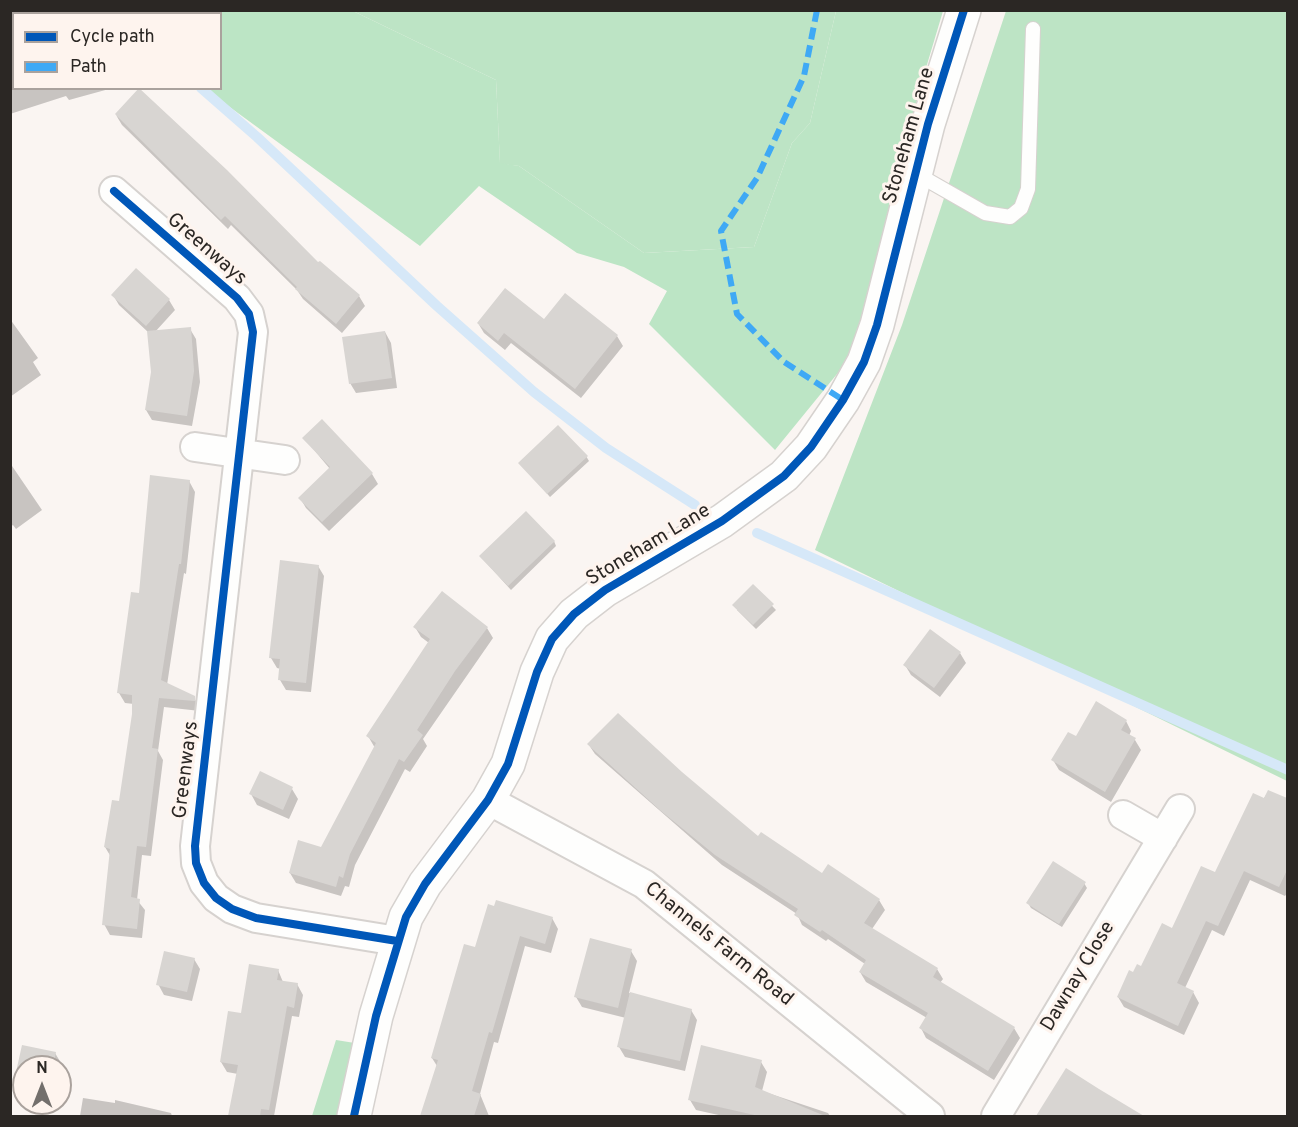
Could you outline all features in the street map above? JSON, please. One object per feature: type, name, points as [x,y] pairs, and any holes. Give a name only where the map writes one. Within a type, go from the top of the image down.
[{"type":"street","name":"Stoneham Lane","points":[[354,1116],[376,1016],[406,916],[425,884],[488,800],[508,764],[537,672],[552,639],[574,614],[605,590],[722,521],[784,476],[811,447],[843,400],[864,362],[877,325],[915,173],[964,10]]},
{"type":"street","name":"Greenways","points":[[114,191],[237,298],[249,314],[253,332],[195,846],[196,863],[204,883],[216,898],[232,909],[256,918],[398,941]]},
{"type":"street","points":[[195,447],[285,460]]},
{"type":"street","name":"Channels Farm Road","points":[[488,800],[644,884],[930,1116]]},
{"type":"street","name":"Dawnay Close","points":[[996,1116],[1180,809]]},
{"type":"street","points":[[1124,815],[1163,838]]},
{"type":"lane","points":[[915,173],[985,213],[1010,217],[1021,208],[1028,189],[1033,29]]},
{"type":"green space","points":[[353,11],[836,11],[810,123],[792,143],[754,247],[644,253],[519,166],[500,164],[496,80]]},
{"type":"green space","points":[[353,11],[496,80],[500,163],[519,166],[644,253],[754,247],[792,143],[810,123],[836,11],[943,11],[920,88],[859,347],[775,450],[649,324],[667,291],[624,267],[577,253],[479,186],[420,246],[206,90],[222,90],[222,12],[99,12]]},
{"type":"green space","points":[[1006,11],[1287,11],[1287,781],[815,550],[902,325]]},
{"type":"green space","points":[[336,1040],[361,1044],[341,1116],[312,1116]]},
{"type":"building","points":[[137,90],[141,90],[227,170],[318,262],[320,261],[360,295],[336,324],[295,289],[297,287],[225,216],[221,220],[115,114]]},
{"type":"building","points":[[136,268],[170,299],[146,326],[111,295]]},
{"type":"building","points":[[505,288],[544,319],[565,293],[618,335],[575,389],[504,333],[498,341],[477,323]]},
{"type":"building","points":[[191,327],[194,371],[187,416],[145,410],[151,372],[147,331]]},
{"type":"building","points":[[385,331],[392,378],[349,384],[342,337]]},
{"type":"building","points":[[322,419],[373,473],[322,522],[298,498],[330,467],[302,438]]},
{"type":"building","points":[[558,425],[588,456],[547,494],[518,463]]},
{"type":"building","points":[[150,475],[190,480],[181,564],[179,564],[161,680],[195,696],[195,701],[159,698],[152,748],[158,749],[146,847],[137,846],[131,897],[140,899],[137,929],[102,925],[110,849],[104,847],[112,800],[119,801],[132,714],[132,695],[117,693],[131,592],[139,593]]},
{"type":"building","points":[[526,511],[555,541],[508,586],[479,556]]},
{"type":"building","points":[[280,560],[319,565],[306,683],[278,680],[280,659],[269,658]]},
{"type":"building","points":[[753,584],[774,604],[753,625],[732,605]]},
{"type":"building","points":[[442,591],[488,627],[455,671],[417,730],[423,735],[404,762],[399,759],[350,854],[343,878],[339,876],[336,887],[289,873],[298,840],[321,847],[376,743],[366,736],[430,639],[413,627]]},
{"type":"building","points":[[930,629],[961,652],[934,688],[903,665]]},
{"type":"building","points":[[1096,701],[1127,720],[1121,730],[1136,738],[1105,792],[1051,760],[1068,732],[1076,736]]},
{"type":"building","points":[[618,713],[682,772],[758,836],[761,832],[822,873],[828,864],[880,899],[864,923],[938,968],[933,977],[1015,1027],[988,1071],[919,1028],[928,1013],[859,972],[866,960],[822,930],[820,932],[794,915],[798,909],[715,855],[661,811],[587,744]]},
{"type":"building","points":[[260,771],[293,787],[283,810],[249,794]]},
{"type":"building","points":[[1268,790],[1287,798],[1287,870],[1279,887],[1244,871],[1218,926],[1206,921],[1177,983],[1194,991],[1178,1026],[1117,997],[1129,970],[1133,972],[1137,964],[1141,966],[1162,923],[1172,928],[1201,866],[1215,872],[1253,793],[1264,798]]},
{"type":"building","points":[[1053,861],[1086,882],[1059,924],[1026,903]]},
{"type":"building","points":[[496,900],[553,917],[545,944],[520,936],[492,1033],[489,1032],[472,1091],[481,1094],[474,1116],[420,1116],[438,1060],[431,1058],[464,944],[475,947],[488,904],[494,906]]},
{"type":"building","points":[[590,938],[632,949],[618,1008],[574,997]]},
{"type":"building","points":[[164,951],[195,958],[187,992],[156,985]]},
{"type":"building","points":[[249,964],[279,969],[277,980],[298,983],[294,1008],[287,1006],[269,1110],[261,1109],[260,1116],[228,1116],[238,1065],[220,1062],[228,1011],[241,1013]]},
{"type":"building","points":[[630,992],[692,1009],[680,1061],[617,1047]]},
{"type":"building","points":[[22,1045],[56,1052],[55,1055],[20,1055]]},
{"type":"building","points":[[701,1045],[762,1060],[755,1087],[825,1116],[759,1116],[688,1100]]},
{"type":"building","points":[[1066,1068],[1099,1089],[1144,1116],[1036,1116]]},
{"type":"waterway","points":[[203,90],[257,137],[437,306],[534,392],[606,448],[695,505]]},
{"type":"waterway","points":[[757,533],[1288,770]]},
{"type":"marked path","points":[[817,10],[804,76],[757,178],[721,231],[737,314],[784,362],[843,400]]},
{"type":"cycle path","points":[[354,1116],[376,1016],[406,917],[425,884],[488,800],[508,764],[537,672],[552,639],[574,614],[605,590],[722,521],[784,476],[811,447],[843,400],[864,362],[877,325],[928,124],[964,10]]},
{"type":"cycle path","points":[[114,191],[237,298],[249,314],[253,332],[195,846],[196,863],[204,883],[216,898],[232,909],[256,918],[397,941]]}]
